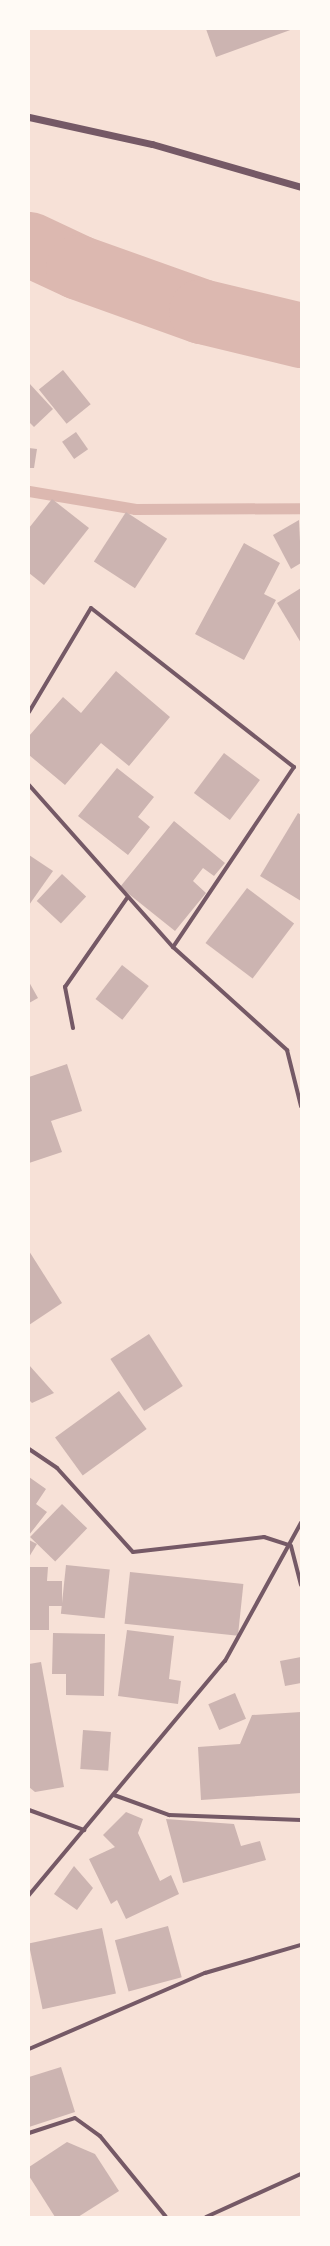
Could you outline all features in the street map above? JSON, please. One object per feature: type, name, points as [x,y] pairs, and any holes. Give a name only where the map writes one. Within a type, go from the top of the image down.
[{"type":"street","points":[[29,117],[152,144],[301,187]]},
{"type":"street","points":[[29,712],[91,608],[294,767],[173,947]]},
{"type":"street","points":[[29,785],[127,898],[173,947],[287,1050],[301,1106]]},
{"type":"street","points":[[73,1028],[65,987],[127,898]]},
{"type":"street","points":[[29,1449],[57,1468],[132,1552],[264,1537],[291,1546]]},
{"type":"street","points":[[29,1895],[114,1795],[138,1761],[225,1661],[291,1546],[301,1523]]},
{"type":"street","points":[[291,1546],[301,1585]]},
{"type":"street","points":[[114,1795],[169,1815],[301,1820]]},
{"type":"street","points":[[29,1810],[84,1830]]},
{"type":"street","points":[[29,2049],[204,1973],[301,1945]]},
{"type":"street","points":[[29,2133],[75,2118],[100,2136],[166,2217]]},
{"type":"street","points":[[206,2217],[301,2174]]},
{"type":"building","points":[[206,29],[293,29],[216,57]]},
{"type":"building","points":[[63,370],[91,404],[67,424],[39,390]]},
{"type":"building","points":[[29,383],[53,409],[34,427],[29,422]]},
{"type":"building","points":[[76,432],[88,449],[74,459],[62,442]]},
{"type":"building","points":[[29,448],[37,449],[34,468],[29,468]]},
{"type":"building","points":[[52,499],[89,528],[44,585],[29,573],[29,528]]},
{"type":"building","points":[[126,512],[167,539],[135,588],[94,561]]},
{"type":"building","points":[[299,520],[301,563],[291,569],[273,535]]},
{"type":"building","points":[[244,543],[280,563],[264,594],[276,600],[244,660],[195,634]]},
{"type":"building","points":[[301,588],[301,643],[277,603]]},
{"type":"building","points":[[116,671],[170,717],[129,766],[101,743],[65,785],[29,755],[29,736],[63,697],[81,713]]},
{"type":"building","points":[[224,753],[260,780],[230,820],[194,793]]},
{"type":"building","points":[[117,768],[154,797],[138,817],[150,827],[128,855],[78,816]]},
{"type":"building","points":[[298,813],[301,815],[301,901],[260,876]]},
{"type":"building","points":[[174,821],[225,863],[214,876],[203,868],[193,881],[206,893],[175,931],[120,887]]},
{"type":"building","points":[[29,855],[53,871],[29,905]]},
{"type":"building","points":[[62,874],[86,897],[61,924],[37,901]]},
{"type":"building","points":[[247,888],[294,924],[253,979],[205,943]]},
{"type":"building","points":[[122,965],[149,986],[122,1020],[96,999]]},
{"type":"building","points":[[29,982],[38,998],[29,1003]]},
{"type":"building","points":[[67,1064],[82,1111],[51,1121],[62,1152],[29,1163],[29,1077]]},
{"type":"building","points":[[29,1251],[62,1303],[29,1325]]},
{"type":"building","points":[[149,1334],[183,1386],[144,1411],[110,1359]]},
{"type":"building","points":[[29,1365],[54,1393],[32,1403],[29,1400]]},
{"type":"building","points":[[119,1391],[147,1429],[83,1475],[55,1437]]},
{"type":"building","points":[[29,1477],[46,1489],[36,1504],[47,1512],[29,1535]]},
{"type":"building","points":[[62,1504],[87,1528],[55,1561],[30,1537]]},
{"type":"building","points":[[29,1540],[37,1544],[29,1557]]},
{"type":"building","points":[[66,1565],[110,1570],[105,1618],[61,1614]]},
{"type":"building","points":[[29,1567],[48,1567],[47,1581],[62,1581],[62,1606],[49,1606],[49,1630],[29,1630]]},
{"type":"building","points":[[130,1572],[243,1584],[238,1636],[125,1624]]},
{"type":"building","points":[[127,1630],[174,1636],[169,1679],[181,1681],[178,1704],[118,1696]]},
{"type":"building","points":[[53,1633],[105,1634],[104,1696],[66,1695],[66,1674],[52,1674]]},
{"type":"building","points":[[301,1657],[301,1683],[285,1686],[280,1661]]},
{"type":"building","points":[[41,1662],[64,1787],[35,1792],[29,1787],[29,1664]]},
{"type":"building","points":[[235,1693],[246,1719],[219,1730],[208,1704]]},
{"type":"building","points":[[301,1712],[301,1793],[201,1800],[198,1747],[240,1744],[252,1715]]},
{"type":"building","points":[[83,1730],[111,1732],[108,1771],[80,1769]]},
{"type":"building","points":[[126,1812],[143,1819],[138,1833],[160,1881],[171,1875],[179,1894],[126,1919],[117,1900],[111,1904],[89,1859],[115,1847],[103,1835]]},
{"type":"building","points":[[166,1819],[234,1824],[241,1846],[260,1841],[266,1860],[183,1883]]},
{"type":"building","points":[[74,1866],[93,1888],[77,1910],[54,1894]]},
{"type":"building","points":[[168,1926],[182,1977],[129,1991],[115,1940]]},
{"type":"building","points":[[102,1928],[116,1994],[43,2009],[29,1944]]},
{"type":"building","points":[[61,2067],[75,2112],[29,2127],[29,2077]]},
{"type":"building","points":[[67,2142],[95,2154],[119,2191],[78,2217],[55,2217],[29,2176],[29,2167]]},
{"type":"waterway","points":[[29,244],[78,267],[201,311],[301,335]]},
{"type":"waterway","points":[[29,491],[135,509],[301,508]]}]
